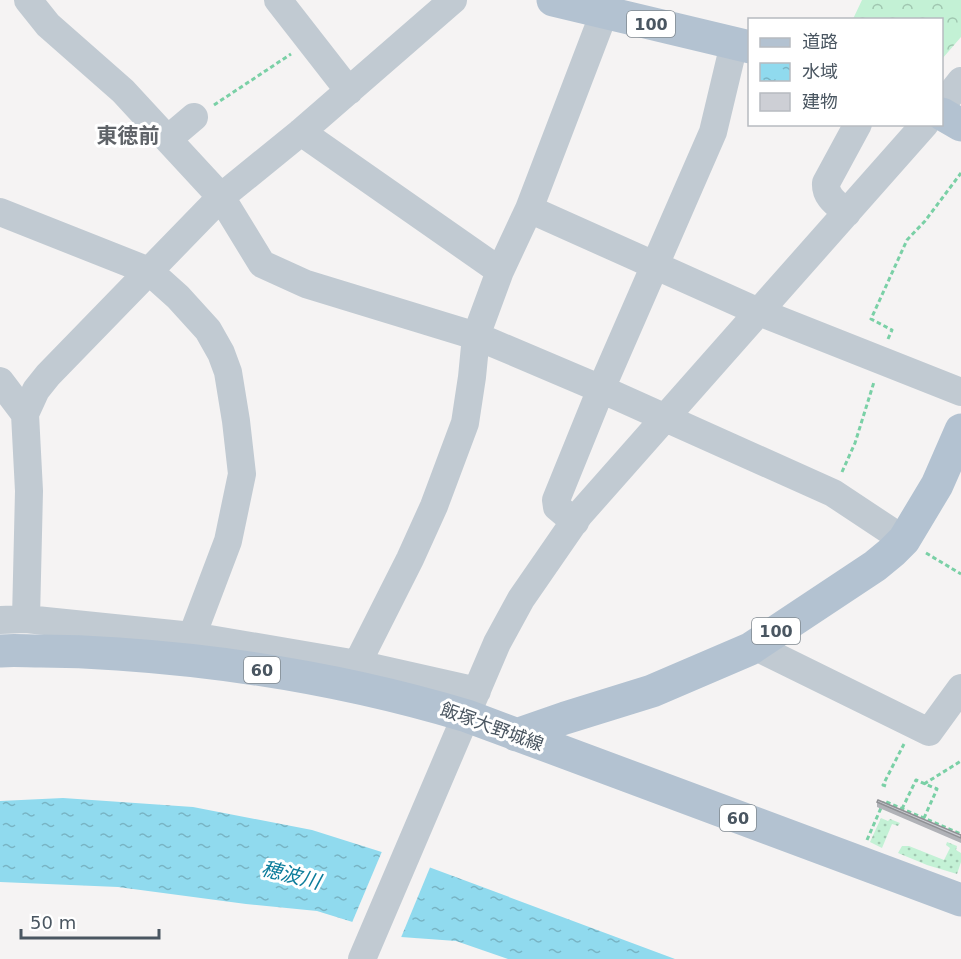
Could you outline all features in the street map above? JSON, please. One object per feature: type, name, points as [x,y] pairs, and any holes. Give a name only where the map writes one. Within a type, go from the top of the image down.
[{"type":"main road","name":"100","points":[[553,0],[742,45]]},
{"type":"main road","points":[[943,115],[961,125]]},
{"type":"main road","name":"100","points":[[516,735],[652,691],[750,649],[875,566],[904,540],[937,485],[961,430]]},
{"type":"main road","name":"飯塚大野城線","points":[[0,651],[85,651],[183,647],[270,671],[339,683],[468,713],[516,735],[961,900]]},
{"type":"street","points":[[28,0],[48,25],[123,91],[221,197],[262,264],[306,284],[476,336],[601,389],[833,493],[904,540]]},
{"type":"street","points":[[278,0],[349,90]]},
{"type":"street","points":[[453,0],[301,132],[221,197],[36,390],[25,414],[29,491],[13,620],[40,628],[152,648],[183,647],[357,664],[468,713]]},
{"type":"street","points":[[357,664],[434,506],[465,423],[476,336],[500,271],[529,209],[604,13]]},
{"type":"street","points":[[575,522],[557,507],[556,500],[601,389],[712,132],[742,45]]},
{"type":"street","points":[[943,104],[961,81]]},
{"type":"street","points":[[168,139],[194,117]]},
{"type":"street","points":[[847,213],[828,196],[825,190],[826,183],[857,126]]},
{"type":"street","points":[[362,959],[497,643],[520,599],[575,522],[922,126]]},
{"type":"street","points":[[301,132],[500,271]]},
{"type":"street","points":[[529,209],[759,312],[961,392]]},
{"type":"street","points":[[0,212],[149,271],[178,297],[208,330],[221,353],[228,372],[242,474],[228,541],[183,647]]},
{"type":"street","points":[[0,381],[25,414]]},
{"type":"street","points":[[754,646],[929,732],[961,688]]},
{"type":"path","points":[[194,117],[310,41]]},
{"type":"path","points":[[833,493],[855,443],[880,359],[892,330],[871,319],[907,240],[925,221],[961,173]]},
{"type":"path","points":[[904,540],[961,573]]},
{"type":"path","points":[[886,786],[883,785],[895,761]]},
{"type":"path","points":[[924,784],[961,761]]},
{"type":"path","points":[[902,809],[916,780],[937,789],[924,818]]},
{"type":"path","points":[[865,844],[884,801],[961,834]]},
{"type":"green space","points":[[862,0],[961,0],[961,37],[943,58],[943,18],[853,18]]},
{"type":"green space","points":[[881,818],[900,823],[898,826],[892,824],[882,848],[870,842]]},
{"type":"green space","points":[[947,842],[957,846],[956,850],[961,853],[957,874],[898,853],[902,846],[909,846],[944,860],[950,848],[946,845]]},
{"type":"water","name":"穂波川","points":[[63,798],[193,807],[312,830],[426,866],[675,959],[508,959],[456,941],[401,937],[317,911],[118,887],[0,882],[0,801]]},
{"type":"pier","points":[[383,849],[431,865],[400,940],[351,925]]},
{"type":"building","points":[[878,800],[961,835],[961,838],[877,802]]},
{"type":"district","name":"東徳前","points":[[128,136]]}]
